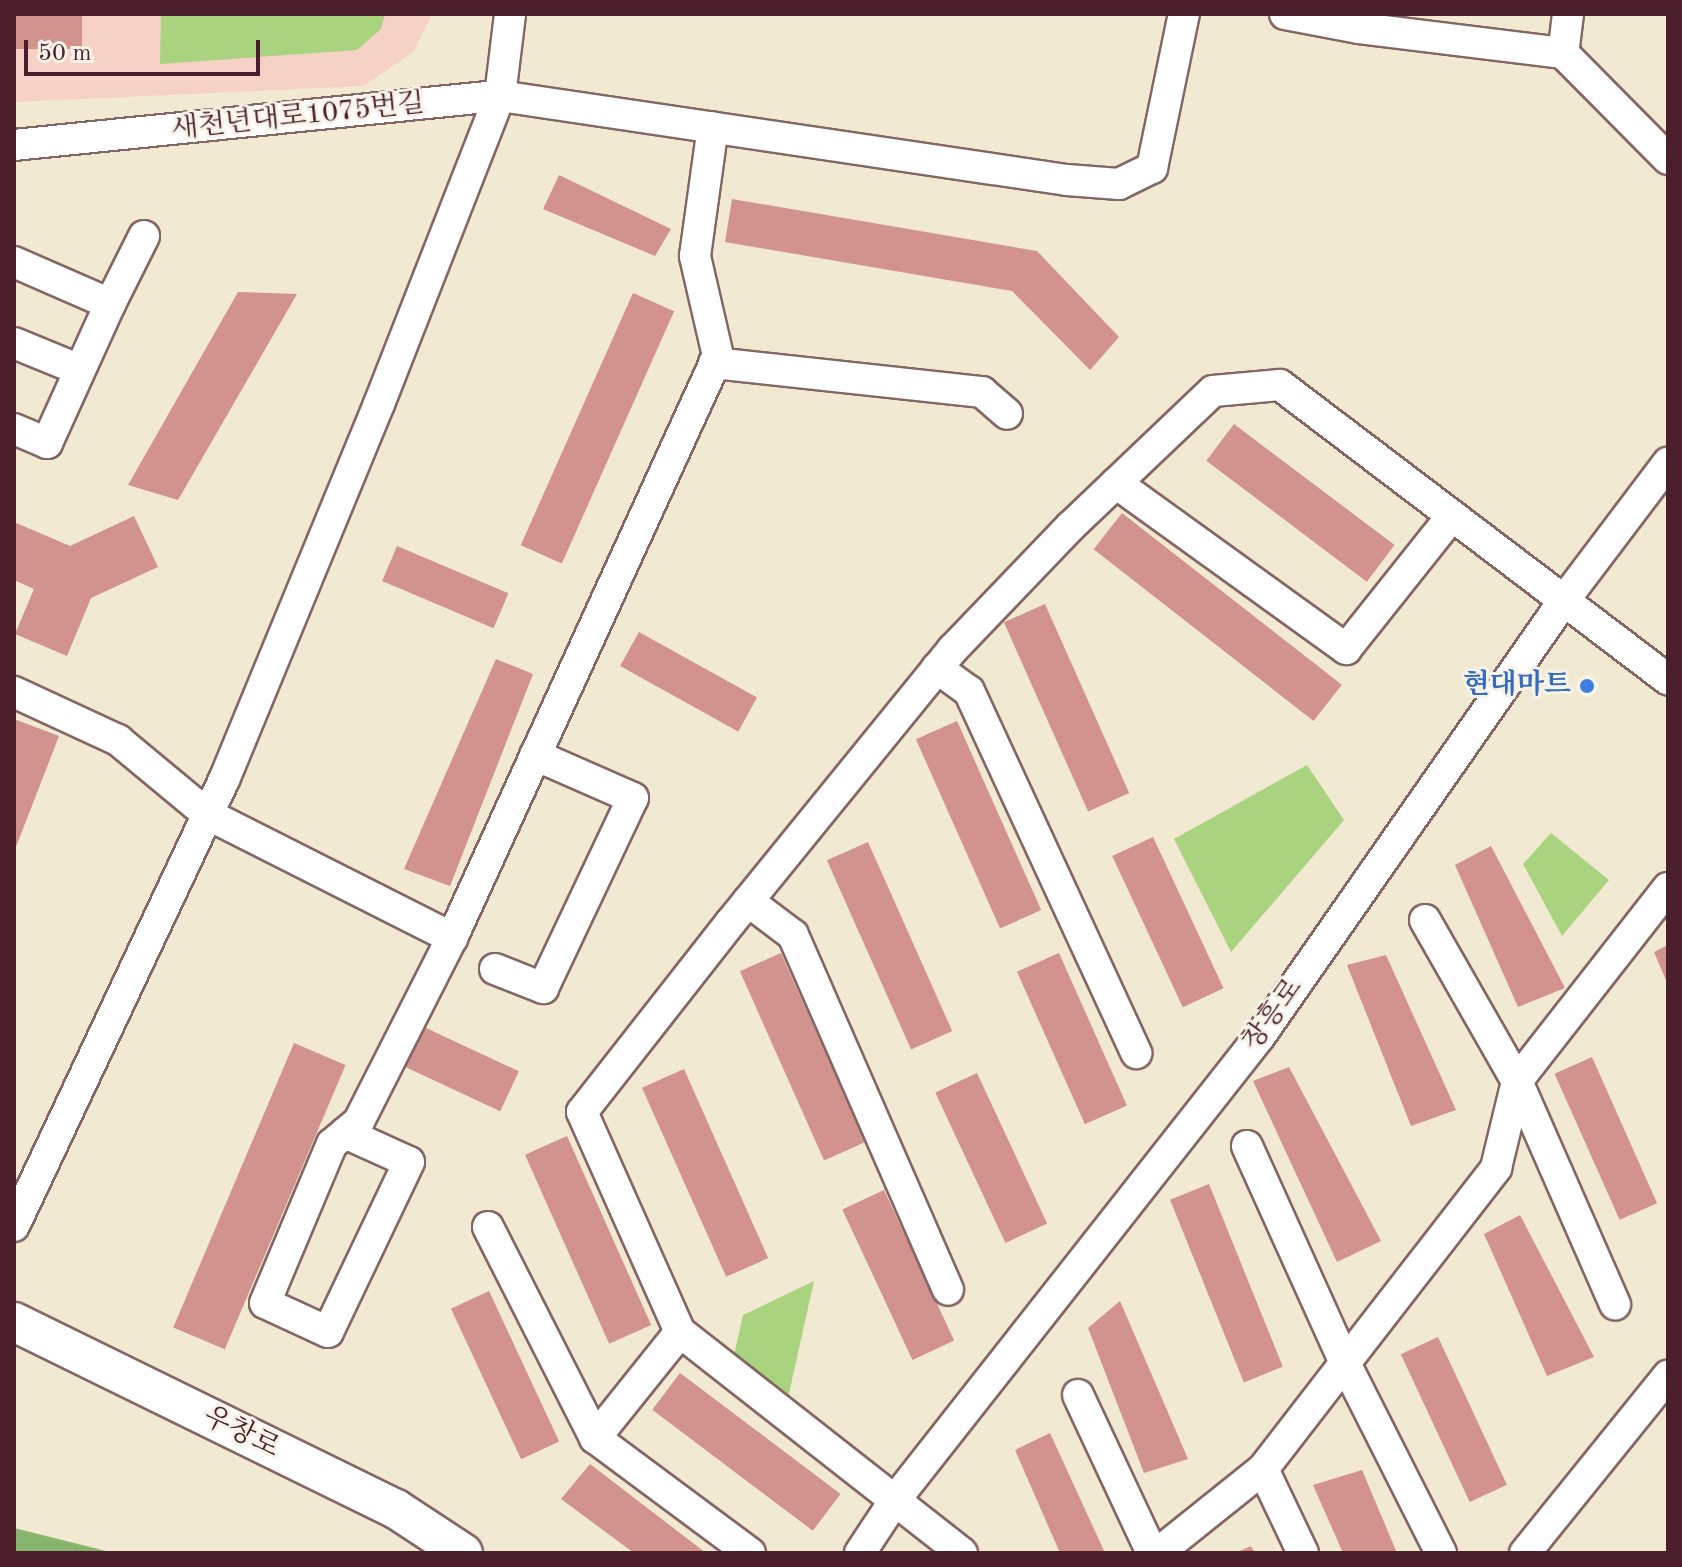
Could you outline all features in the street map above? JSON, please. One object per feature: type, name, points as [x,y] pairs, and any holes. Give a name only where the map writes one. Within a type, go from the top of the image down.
[{"type":"main road","name":"우창로","points":[[14,1322],[396,1509],[463,1553]]},
{"type":"street","points":[[14,1226],[207,814],[379,404],[500,96],[510,14]]},
{"type":"street","name":"새천년대로1075번길","points":[[14,145],[500,96],[1067,180],[1119,184],[1152,168],[1184,14]]},
{"type":"street","points":[[1285,14],[1361,21],[1563,53],[1668,159]]},
{"type":"street","points":[[1563,53],[1568,14]]},
{"type":"street","points":[[345,1133],[409,1162],[328,1332],[265,1303],[332,1144],[359,1121],[452,938],[718,356],[695,256],[713,127]]},
{"type":"street","points":[[14,429],[47,443],[144,236]]},
{"type":"street","points":[[14,262],[110,304]]},
{"type":"street","points":[[14,343],[80,370]]},
{"type":"street","points":[[714,363],[982,392],[1007,414]]},
{"type":"street","points":[[962,1553],[680,1332],[582,1112],[748,901],[937,668],[1116,483],[1213,391],[1280,385],[1668,679]]},
{"type":"street","name":"창흥로","points":[[860,1553],[895,1500],[1260,1036],[1565,599],[1668,463]]},
{"type":"street","points":[[1116,483],[1346,649],[1451,517]]},
{"type":"street","points":[[937,668],[969,691],[1136,1053]]},
{"type":"street","points":[[14,692],[118,740],[207,814],[452,938]]},
{"type":"street","points":[[495,969],[543,988],[633,798],[535,755]]},
{"type":"street","points":[[1158,1553],[1263,1469],[1496,1168],[1517,1081],[1668,888]]},
{"type":"street","points":[[748,901],[793,935],[948,1290]]},
{"type":"street","points":[[1425,920],[1517,1081],[1615,1304]]},
{"type":"street","points":[[1247,1146],[1345,1363],[1441,1553]]},
{"type":"street","points":[[488,1227],[595,1438],[750,1553]]},
{"type":"street","points":[[595,1438],[680,1332]]},
{"type":"street","points":[[1525,1553],[1668,1376]]},
{"type":"street","points":[[1078,1395],[1152,1553]]},
{"type":"street","points":[[1263,1469],[1303,1553]]},
{"type":"shaded area","points":[[14,14],[432,14],[413,52],[363,86],[14,102]]},
{"type":"green space","points":[[161,14],[385,14],[381,29],[357,50],[160,64]]},
{"type":"green space","points":[[1307,765],[1344,820],[1231,952],[1174,839]]},
{"type":"green space","points":[[1551,833],[1609,880],[1562,936],[1523,864]]},
{"type":"green space","points":[[814,1281],[788,1398],[734,1355],[743,1315]]},
{"type":"green space","points":[[14,1528],[114,1553],[14,1553]]},
{"type":"building","points":[[14,14],[82,14],[82,49],[14,49]]},
{"type":"building","points":[[559,175],[671,229],[655,256],[543,209]]},
{"type":"building","points":[[732,199],[1037,251],[1119,337],[1090,370],[1012,291],[725,242]]},
{"type":"building","points":[[238,292],[297,294],[178,500],[128,485]]},
{"type":"building","points":[[633,293],[674,311],[562,563],[521,545]]},
{"type":"building","points":[[1234,424],[1395,545],[1367,582],[1206,461]]},
{"type":"building","points":[[1122,513],[1342,685],[1314,721],[1094,549]]},
{"type":"building","points":[[134,516],[158,567],[91,598],[67,656],[15,634],[34,589],[14,580],[14,522],[70,546]]},
{"type":"building","points":[[397,546],[508,593],[494,628],[382,581]]},
{"type":"building","points":[[1045,604],[1129,793],[1088,811],[1004,622]]},
{"type":"building","points":[[639,632],[757,697],[738,732],[620,666]]},
{"type":"building","points":[[496,659],[533,674],[450,886],[404,869]]},
{"type":"building","points":[[14,719],[59,736],[14,852]]},
{"type":"building","points":[[957,721],[1041,910],[1000,928],[916,739]]},
{"type":"building","points":[[1153,837],[1224,988],[1183,1007],[1112,856]]},
{"type":"building","points":[[868,842],[952,1031],[911,1049],[827,860]]},
{"type":"building","points":[[1491,846],[1565,988],[1518,1007],[1455,865]]},
{"type":"building","points":[[1668,945],[1668,985],[1654,952]]},
{"type":"building","points":[[781,953],[865,1142],[824,1160],[740,971]]},
{"type":"building","points":[[1059,953],[1127,1106],[1085,1124],[1017,972]]},
{"type":"building","points":[[1386,955],[1456,1110],[1411,1126],[1347,965]]},
{"type":"building","points":[[411,1021],[519,1071],[500,1111],[392,1061]]},
{"type":"building","points":[[294,1043],[346,1065],[225,1349],[173,1327]]},
{"type":"building","points":[[1592,1057],[1657,1203],[1620,1220],[1555,1074]]},
{"type":"building","points":[[1289,1067],[1381,1241],[1337,1262],[1253,1081]]},
{"type":"building","points":[[684,1069],[768,1258],[726,1277],[642,1088]]},
{"type":"building","points":[[977,1073],[1047,1223],[1005,1243],[935,1092]]},
{"type":"building","points":[[567,1136],[651,1325],[609,1344],[525,1155]]},
{"type":"building","points":[[1209,1184],[1283,1367],[1244,1382],[1170,1200]]},
{"type":"building","points":[[884,1190],[954,1340],[912,1360],[842,1209]]},
{"type":"building","points":[[1520,1215],[1594,1357],[1547,1376],[1484,1234]]},
{"type":"building","points":[[489,1291],[559,1441],[521,1459],[451,1309]]},
{"type":"building","points":[[1120,1301],[1188,1459],[1144,1473],[1088,1328]]},
{"type":"building","points":[[1438,1337],[1507,1485],[1470,1502],[1401,1354]]},
{"type":"building","points":[[680,1373],[841,1494],[813,1531],[652,1410]]},
{"type":"building","points":[[1050,1433],[1105,1553],[1060,1553],[1015,1450]]},
{"type":"building","points":[[590,1464],[706,1553],[634,1553],[561,1499]]},
{"type":"building","points":[[1362,1470],[1397,1553],[1343,1553],[1313,1485]]},
{"type":"building","points":[[1251,1546],[1255,1553],[1235,1553]]},
{"type":"place","name":"현대마트","points":[[1587,686]]}]
